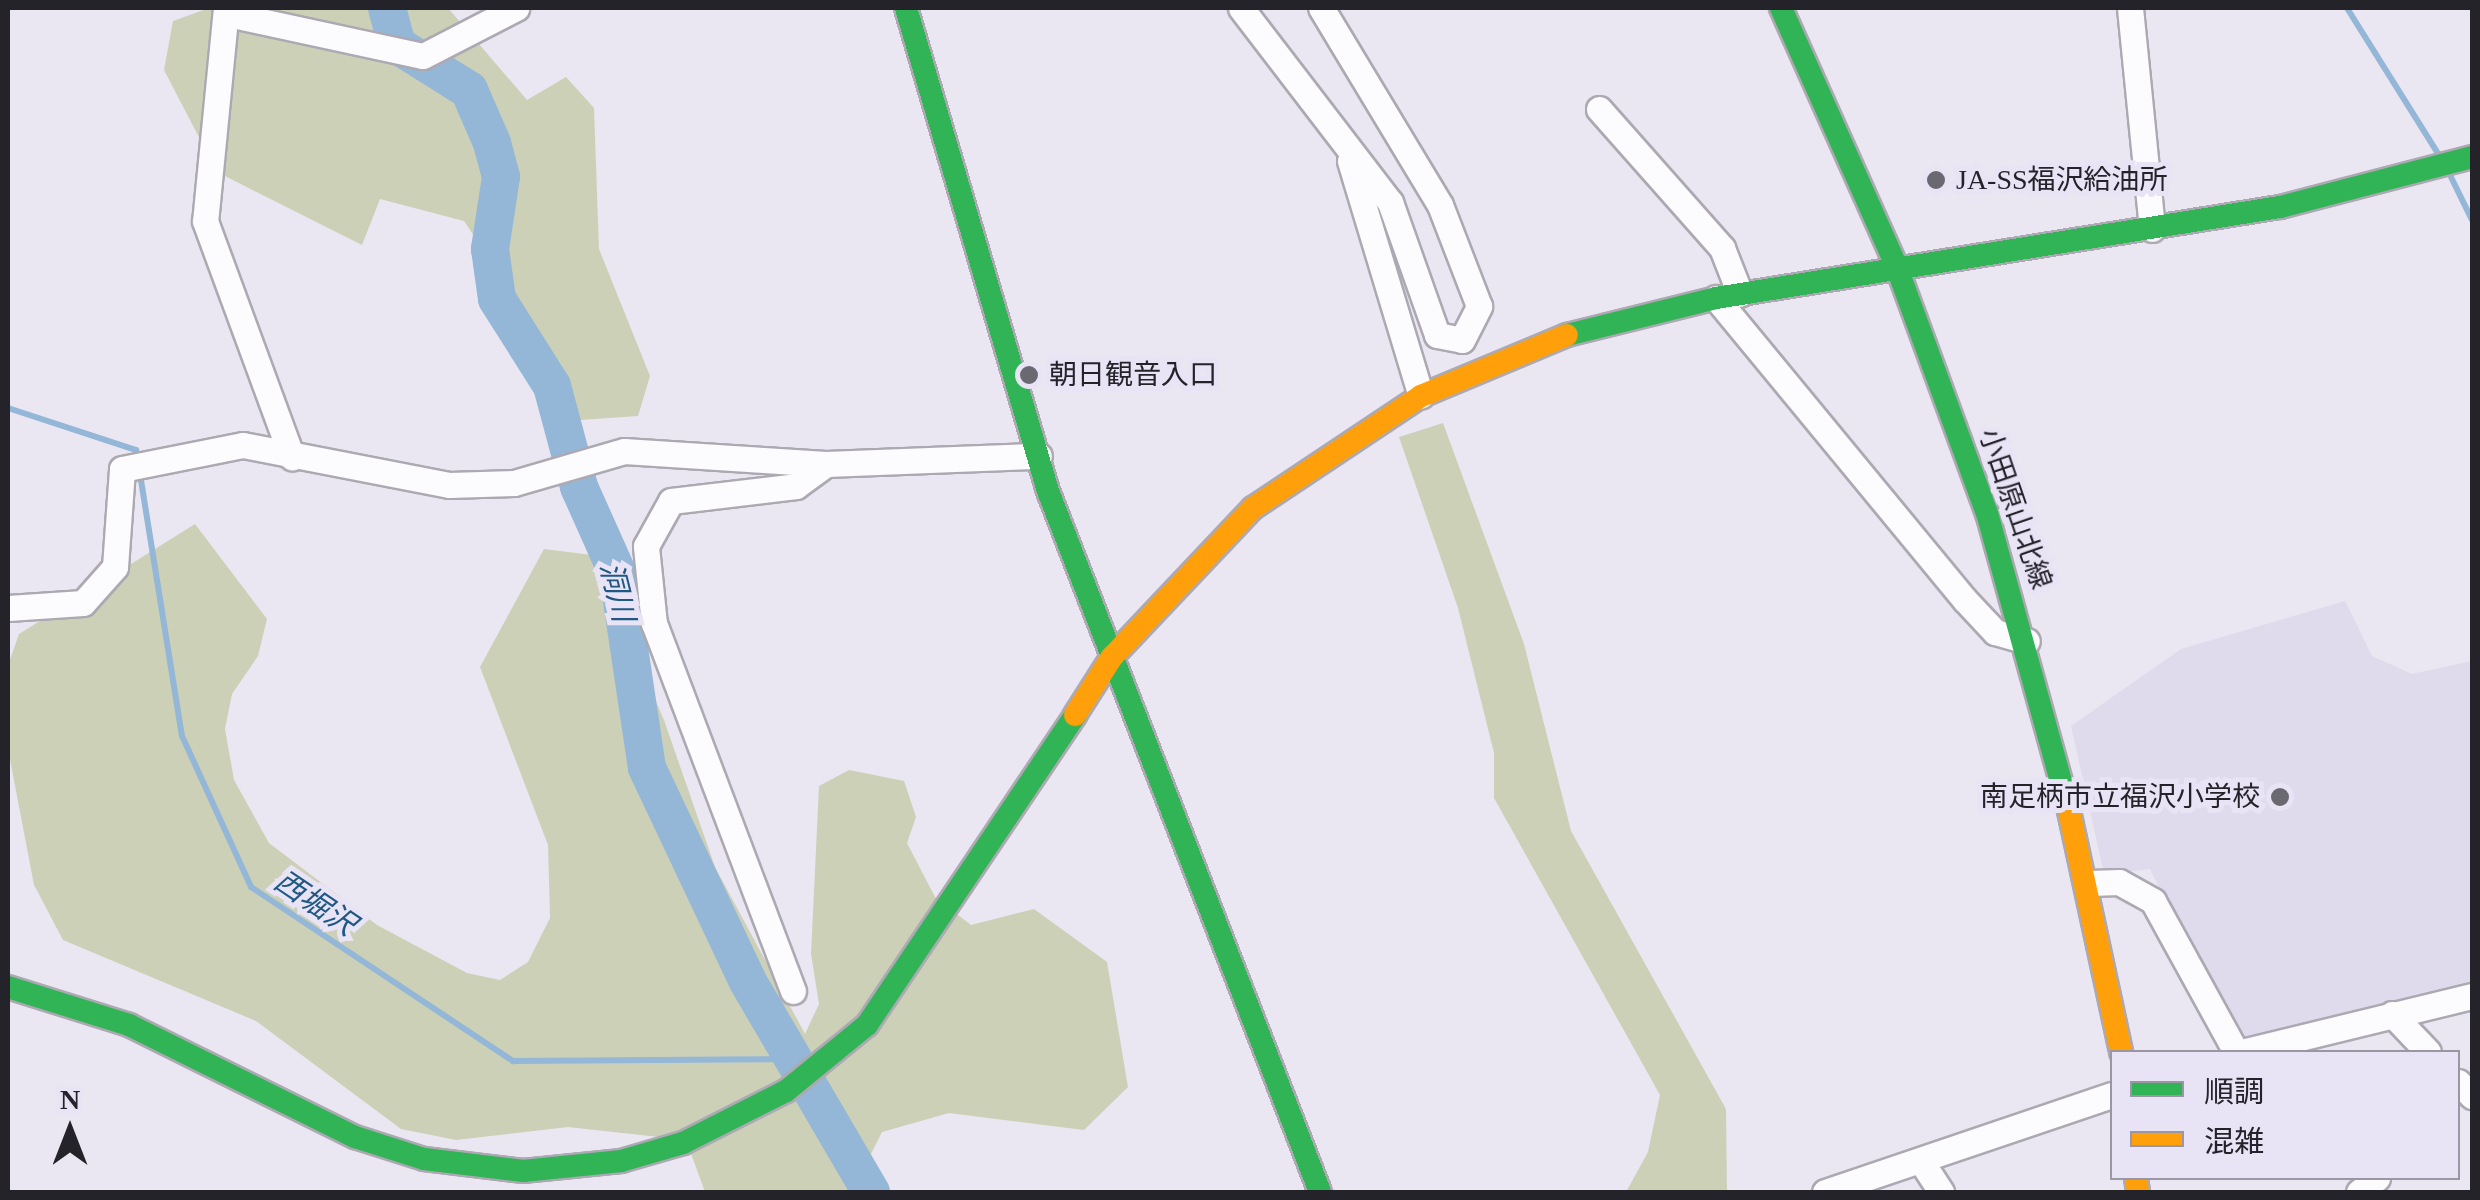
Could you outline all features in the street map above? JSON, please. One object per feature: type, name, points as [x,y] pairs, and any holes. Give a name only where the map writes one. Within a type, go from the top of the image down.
[{"type":"street","points":[[292,456],[205,221],[227,11],[423,56],[516,8]]},
{"type":"street","points":[[906,8],[1039,456],[1112,657],[1320,1192]]},
{"type":"street","points":[[1241,8],[1390,202],[1437,335],[1462,340],[1479,306],[1440,206],[1321,8]]},
{"type":"street","name":"小田原山北線","points":[[1781,8],[1896,265],[2027,641],[2090,883],[2120,1050]]},
{"type":"street","points":[[2130,8],[2152,229]]},
{"type":"street","points":[[1600,108],[1722,248],[1728,296],[1965,600],[1995,632],[2027,641]]},
{"type":"street","points":[[1339,133],[1432,390]]},
{"type":"street","points":[[8,987],[129,1025],[356,1137],[424,1158],[523,1171],[622,1161],[683,1143],[828,1061],[934,936],[1112,657],[1253,508],[1432,390],[1496,358],[1728,296],[1896,265],[2152,229],[2457,163]]},
{"type":"street","points":[[8,608],[83,603],[115,567],[122,469],[242,445],[450,485],[514,483],[624,451],[826,464],[1039,456]]},
{"type":"street","points":[[793,991],[654,624],[646,546],[671,502],[796,486],[826,464]]},
{"type":"street","points":[[2090,883],[2119,882],[2153,901],[2238,1050]]},
{"type":"street","points":[[2247,1050],[2472,996]]},
{"type":"street","points":[[2392,1014],[2426,1050]]},
{"type":"street","points":[[1825,1192],[2110,1096]]},
{"type":"street","points":[[1921,1160],[1941,1192]]},
{"type":"shaded area","name":"南足柄市立福沢小学校","points":[[2345,601],[2372,656],[2412,674],[2472,661],[2472,986],[2238,1043],[2150,869],[2104,874],[2071,726],[2181,649]]},
{"type":"green space","points":[[209,8],[448,8],[527,100],[566,77],[594,108],[599,249],[650,376],[638,416],[580,420],[557,360],[464,221],[380,199],[362,245],[217,172],[164,70],[173,21]]},
{"type":"green space","points":[[1443,423],[1524,644],[1571,831],[1726,1109],[1727,1192],[1626,1192],[1648,1152],[1660,1095],[1494,798],[1494,753],[1458,608],[1399,437]]},
{"type":"green space","points":[[195,524],[267,619],[258,656],[232,694],[225,729],[234,780],[269,843],[377,925],[467,973],[500,980],[528,962],[550,918],[548,845],[480,667],[544,549],[592,555],[664,720],[715,867],[805,1034],[819,1004],[811,954],[819,786],[849,770],[904,781],[916,817],[907,843],[935,897],[971,925],[1034,909],[1107,962],[1128,1087],[1084,1130],[949,1113],[882,1132],[852,1192],[705,1192],[686,1140],[568,1127],[456,1140],[401,1129],[256,1021],[63,940],[34,885],[8,749],[8,665],[19,634]]},
{"type":"waterway","name":"洞川","points":[[387,8],[397,45],[469,90],[492,143],[501,177],[490,249],[497,299],[552,386],[579,487],[618,574],[647,768],[747,980],[871,1192]]},
{"type":"waterway","points":[[2347,8],[2439,155]]},
{"type":"waterway","points":[[2450,175],[2472,220]]},
{"type":"waterway","name":"西堀沢","points":[[8,408],[136,450],[138,462]]},
{"type":"waterway","name":"西堀沢","points":[[140,474],[182,736],[251,887],[513,1061],[794,1059]]},
{"type":"traffic: fast","points":[[906,8],[1048,491],[1320,1192]]},
{"type":"traffic: fast","points":[[1781,8],[1896,265],[1987,513],[2069,811]]},
{"type":"traffic: fast","points":[[1567,335],[1716,298],[2280,207],[2472,157]]},
{"type":"traffic: fast","points":[[8,987],[129,1025],[355,1137],[424,1159],[523,1171],[621,1161],[683,1143],[786,1091],[867,1025],[1075,715]]},
{"type":"traffic: slow","points":[[1075,715],[1112,657],[1253,508],[1421,396],[1567,335]]},
{"type":"traffic: slow","points":[[2069,811],[2121,1050]]},
{"type":"traffic: slow","points":[[2136,1180],[2138,1192]]},
{"type":"place","name":"JA-SS福沢給油所","points":[[1936,180]]},
{"type":"place","name":"朝日観音入口","points":[[1029,375]]},
{"type":"place","name":"南足柄市立福沢小学校","points":[[2280,797]]}]
